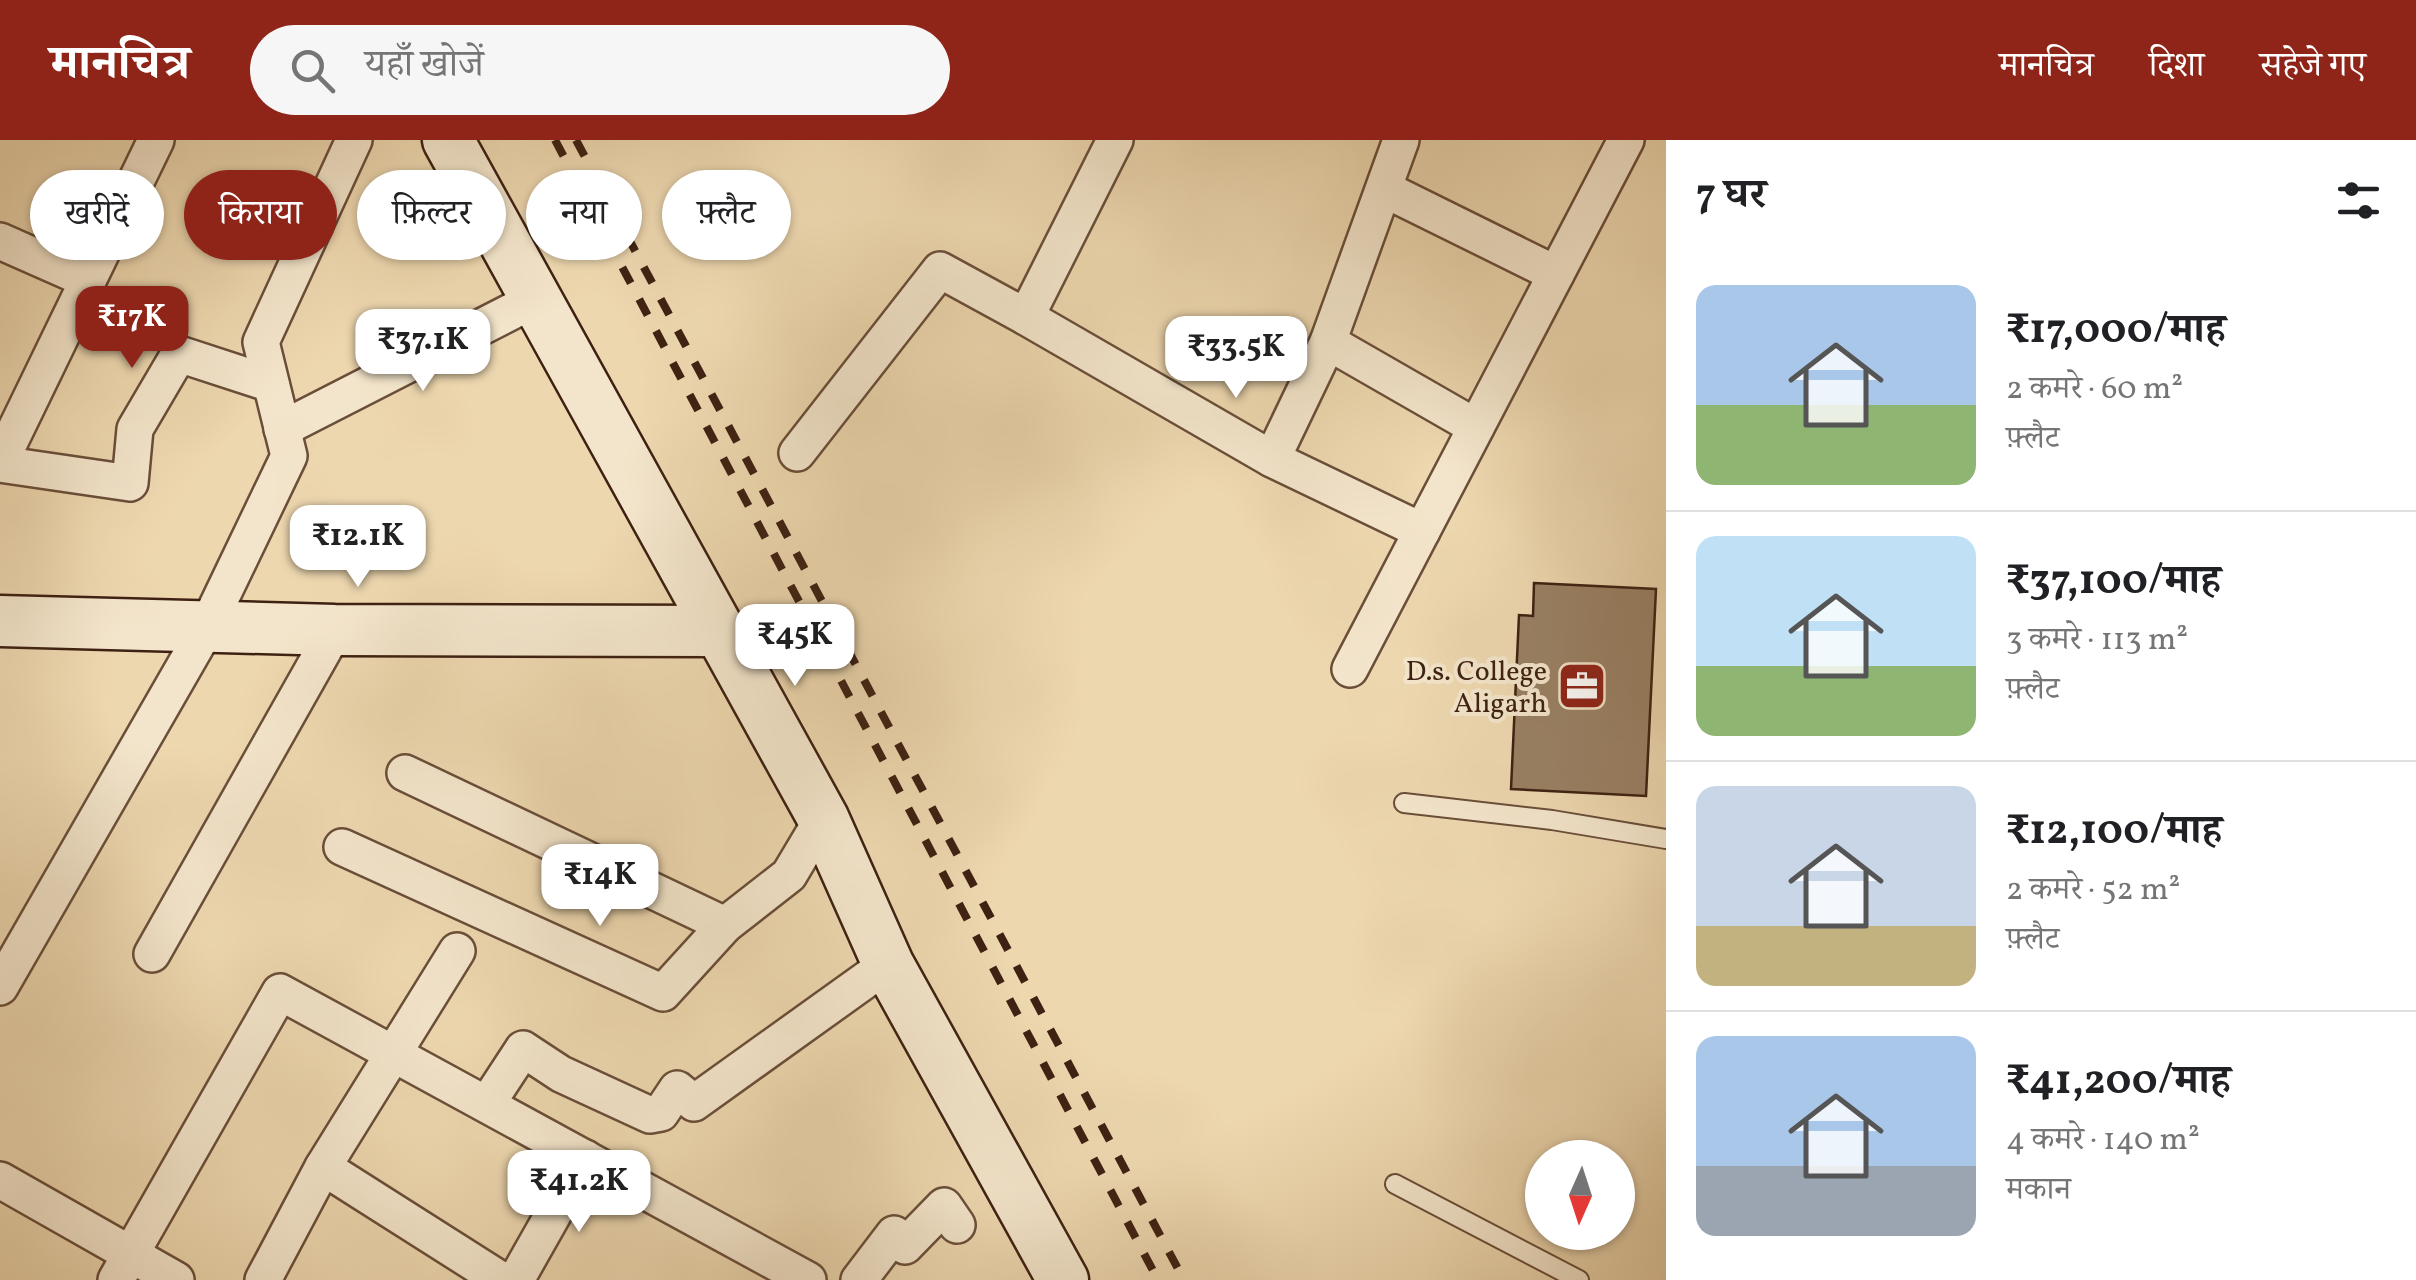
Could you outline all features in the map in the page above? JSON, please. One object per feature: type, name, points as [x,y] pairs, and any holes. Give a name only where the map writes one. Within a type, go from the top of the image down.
[{"type":"street","points":[[156,140],[3,450],[130,483],[135,428],[180,354],[272,384]]},
{"type":"street","points":[[0,987],[207,626],[289,456],[261,342],[354,140]]},
{"type":"street","points":[[448,140],[716,631],[823,818],[888,964],[1063,1280]]},
{"type":"street","points":[[1026,316],[1116,140]]},
{"type":"street","points":[[1272,459],[1328,342],[1401,140]]},
{"type":"street","points":[[1350,669],[1626,140]]},
{"type":"street","points":[[1384,189],[1556,274]]},
{"type":"street","points":[[0,240],[88,280]]},
{"type":"street","points":[[796,453],[940,270],[1272,459],[1422,531]]},
{"type":"street","points":[[282,428],[534,300]]},
{"type":"street","points":[[1328,342],[1476,427]]},
{"type":"street","points":[[0,621],[335,630],[716,631]]},
{"type":"street","points":[[152,954],[335,630]]},
{"type":"street","points":[[406,773],[725,925]]},
{"type":"street","points":[[342,847],[663,993],[725,925],[789,876],[823,818]]},
{"type":"street","points":[[263,1280],[323,1167],[457,950]]},
{"type":"street","points":[[487,1104],[523,1049],[561,1074],[650,1115],[661,1113],[678,1088],[694,1103],[888,964]]},
{"type":"street","points":[[123,1267],[280,992],[799,1278]]},
{"type":"street","points":[[516,1280],[585,1158]]},
{"type":"street","points":[[323,1167],[501,1280]]},
{"type":"street","points":[[0,1180],[123,1267],[176,1280]]},
{"type":"street","points":[[859,1280],[894,1234],[905,1246],[944,1206],[956,1226]]},
{"type":"lane","points":[[1404,804],[1552,820],[1666,840]]},
{"type":"lane","points":[[1395,1184],[1555,1274],[1579,1280]]},
{"type":"building","points":[[1534,583],[1656,589],[1646,796],[1511,789],[1519,615],[1533,616]]},
{"type":"railway","points":[[555,140],[1158,1280]]},
{"type":"railway","points":[[576,140],[1184,1280]]},
{"type":"place","name":"D.s. College Aligarh","points":[[1582,686]]}]
